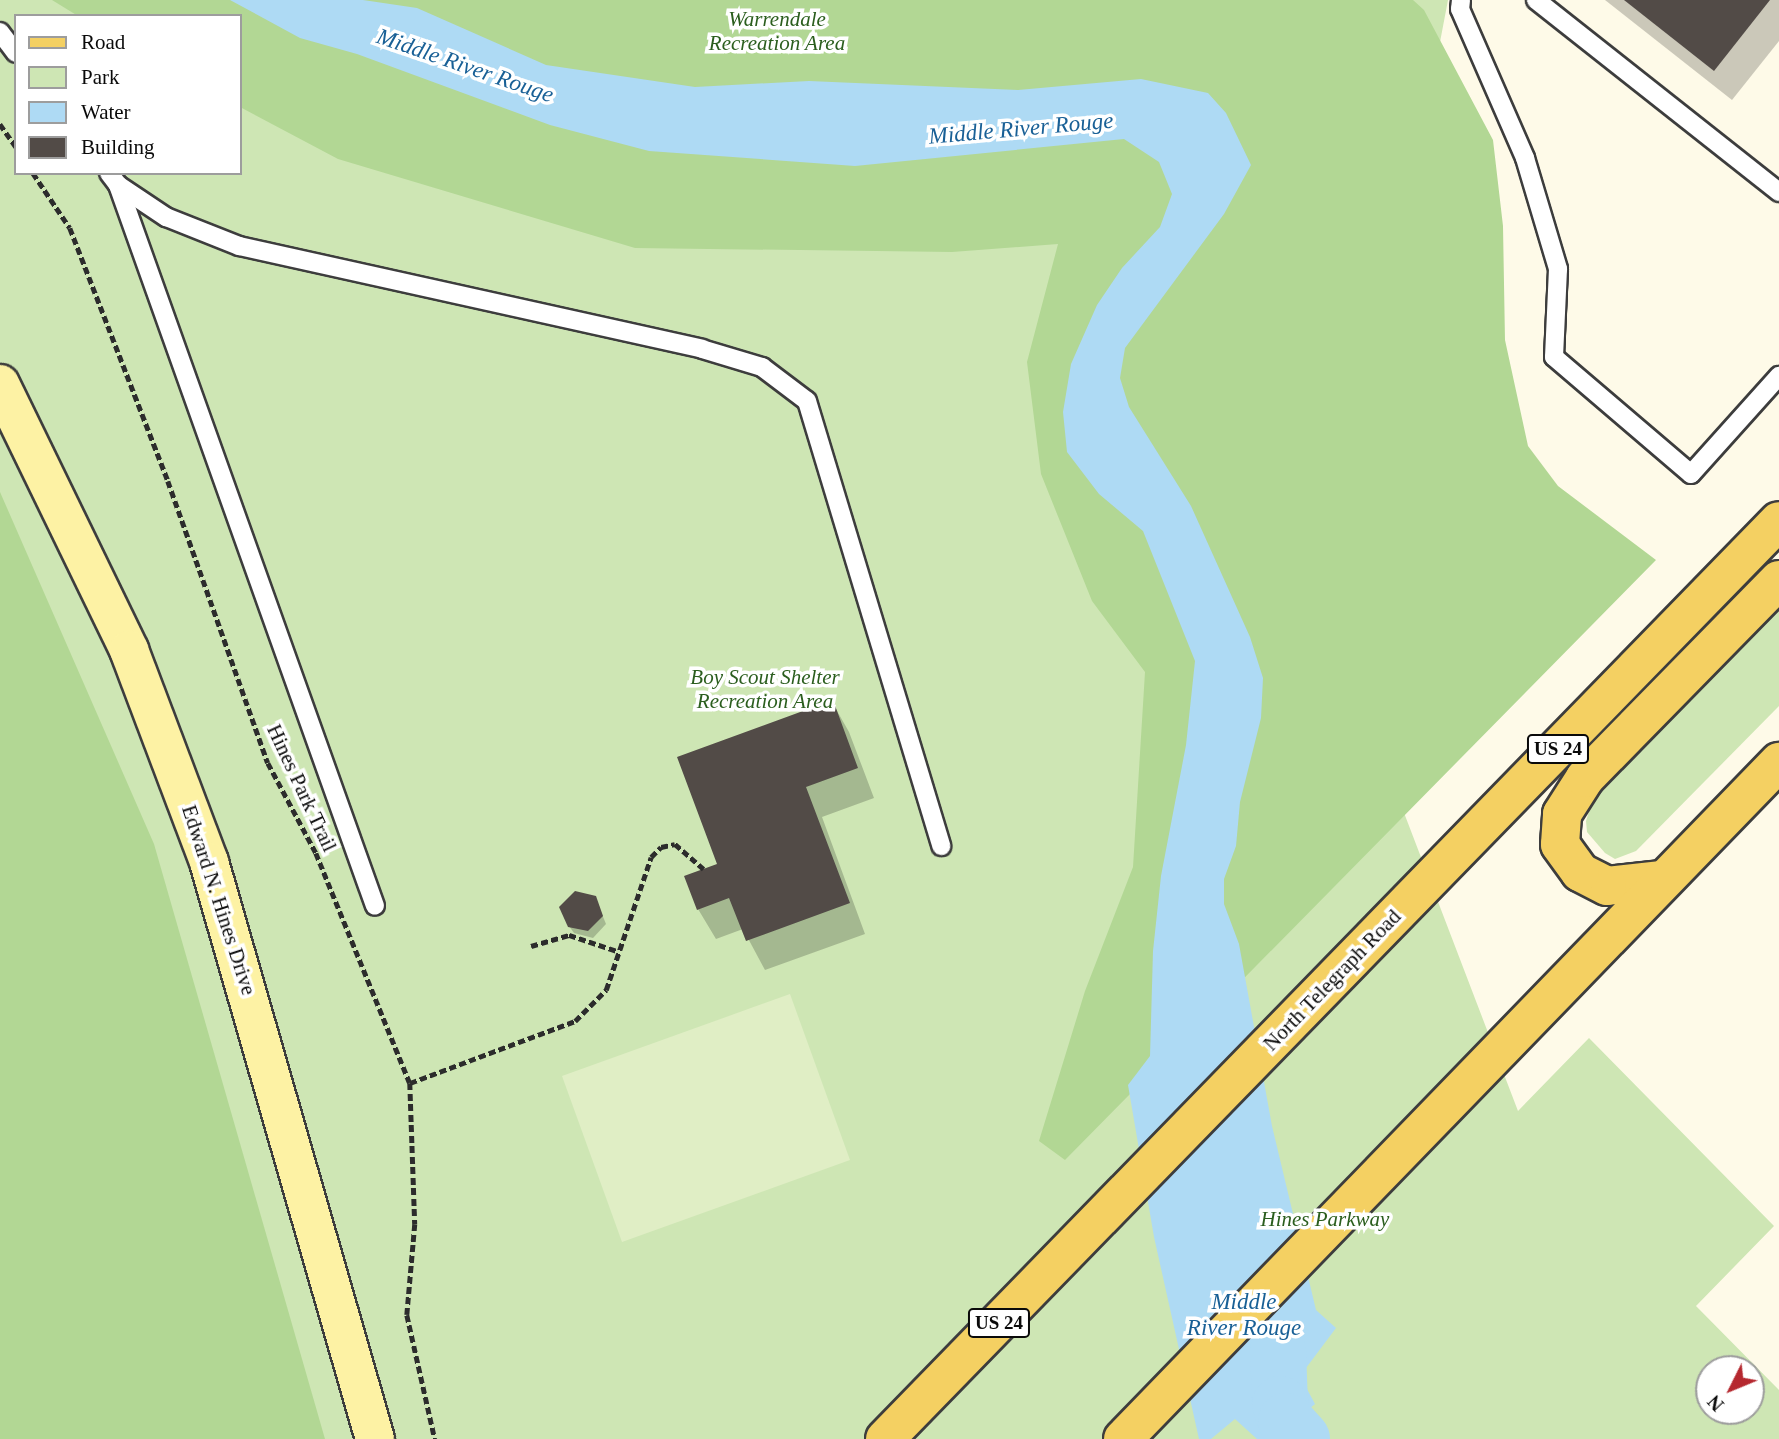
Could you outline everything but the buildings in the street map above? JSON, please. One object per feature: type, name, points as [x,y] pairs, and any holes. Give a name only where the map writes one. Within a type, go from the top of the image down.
[{"type":"main road","name":"North Telegraph Road","points":[[885,1439],[1113,1208],[1335,975],[1779,521]]},
{"type":"main road","points":[[1662,880],[1607,886],[1580,872],[1560,844],[1562,814],[1585,778],[1779,580]]},
{"type":"main road","points":[[1123,1439],[1779,762]]},
{"type":"street","name":"Edward N. Hines Drive","points":[[0,384],[129,650],[209,862],[375,1439]]},
{"type":"lane","points":[[1461,0],[1460,9],[1525,158],[1558,269],[1554,357],[1691,474],[1779,376]]},
{"type":"lane","points":[[1536,0],[1779,192]]},
{"type":"lane","points":[[0,32],[14,50]]},
{"type":"lane","points":[[113,179],[166,217],[239,246],[702,349],[762,366],[807,401],[941,846]]},
{"type":"lane","points":[[113,179],[375,906]]},
{"type":"path","points":[[0,124],[14,145]]},
{"type":"path","name":"Hines Park Trail","points":[[34,175],[70,228],[168,481],[268,763],[316,853],[410,1083],[415,1224],[407,1315],[435,1439]]},
{"type":"path","points":[[410,1083],[575,1021],[606,990],[643,872],[661,847],[676,844],[704,869]]},
{"type":"path","points":[[531,946],[569,935],[617,951]]},
{"type":"green space","name":"Boy Scout Shelter Recreation Area","points":[[0,0],[1448,0],[1421,142],[1268,457],[1518,1111],[1589,1038],[1774,1226],[1696,1306],[1744,1355],[1695,1355],[1695,1425],[1765,1425],[1765,1376],[1779,1390],[1779,1439],[279,1439],[0,603]]},
{"type":"green space","name":"Warrendale Recreation Area","points":[[52,0],[1413,0],[1424,10],[1493,140],[1503,226],[1505,340],[1528,446],[1558,486],[1656,560],[1065,1160],[1039,1141],[1085,991],[1133,867],[1145,672],[1092,601],[1041,474],[1027,362],[1058,244],[952,252],[635,248],[338,159],[242,108],[242,14],[75,14]]},
{"type":"green space","points":[[0,492],[154,844],[325,1439],[0,1439]]},
{"type":"green space","points":[[1779,601],[1779,706],[1636,851],[1615,859],[1605,853],[1587,832],[1586,821],[1595,792]]},
{"type":"green space","points":[[790,994],[850,1160],[622,1242],[562,1076]]},
{"type":"water","name":"Middle River Rouge","points":[[230,0],[363,0],[417,8],[546,65],[695,87],[809,81],[1018,90],[1141,79],[1208,93],[1226,113],[1251,165],[1224,214],[1125,348],[1120,378],[1129,407],[1191,506],[1250,637],[1263,678],[1261,718],[1240,802],[1236,846],[1224,879],[1224,904],[1239,944],[1272,1126],[1316,1310],[1336,1328],[1300,1376],[1315,1404],[1272,1439],[1257,1439],[1235,1419],[1211,1439],[1199,1439],[1154,1237],[1128,1085],[1150,1056],[1153,951],[1161,876],[1186,745],[1195,661],[1143,531],[1099,494],[1067,452],[1063,412],[1071,364],[1097,305],[1122,268],[1160,227],[1172,194],[1159,162],[1124,139],[855,166],[649,151],[550,125],[357,54],[300,38]]},
{"type":"waterway","name":"Middle River Rouge","points":[[1278,1350],[1280,1404],[1286,1421],[1302,1439]]},
{"type":"park label","name":"Hines Parkway","points":[[1325,1219]]}]
